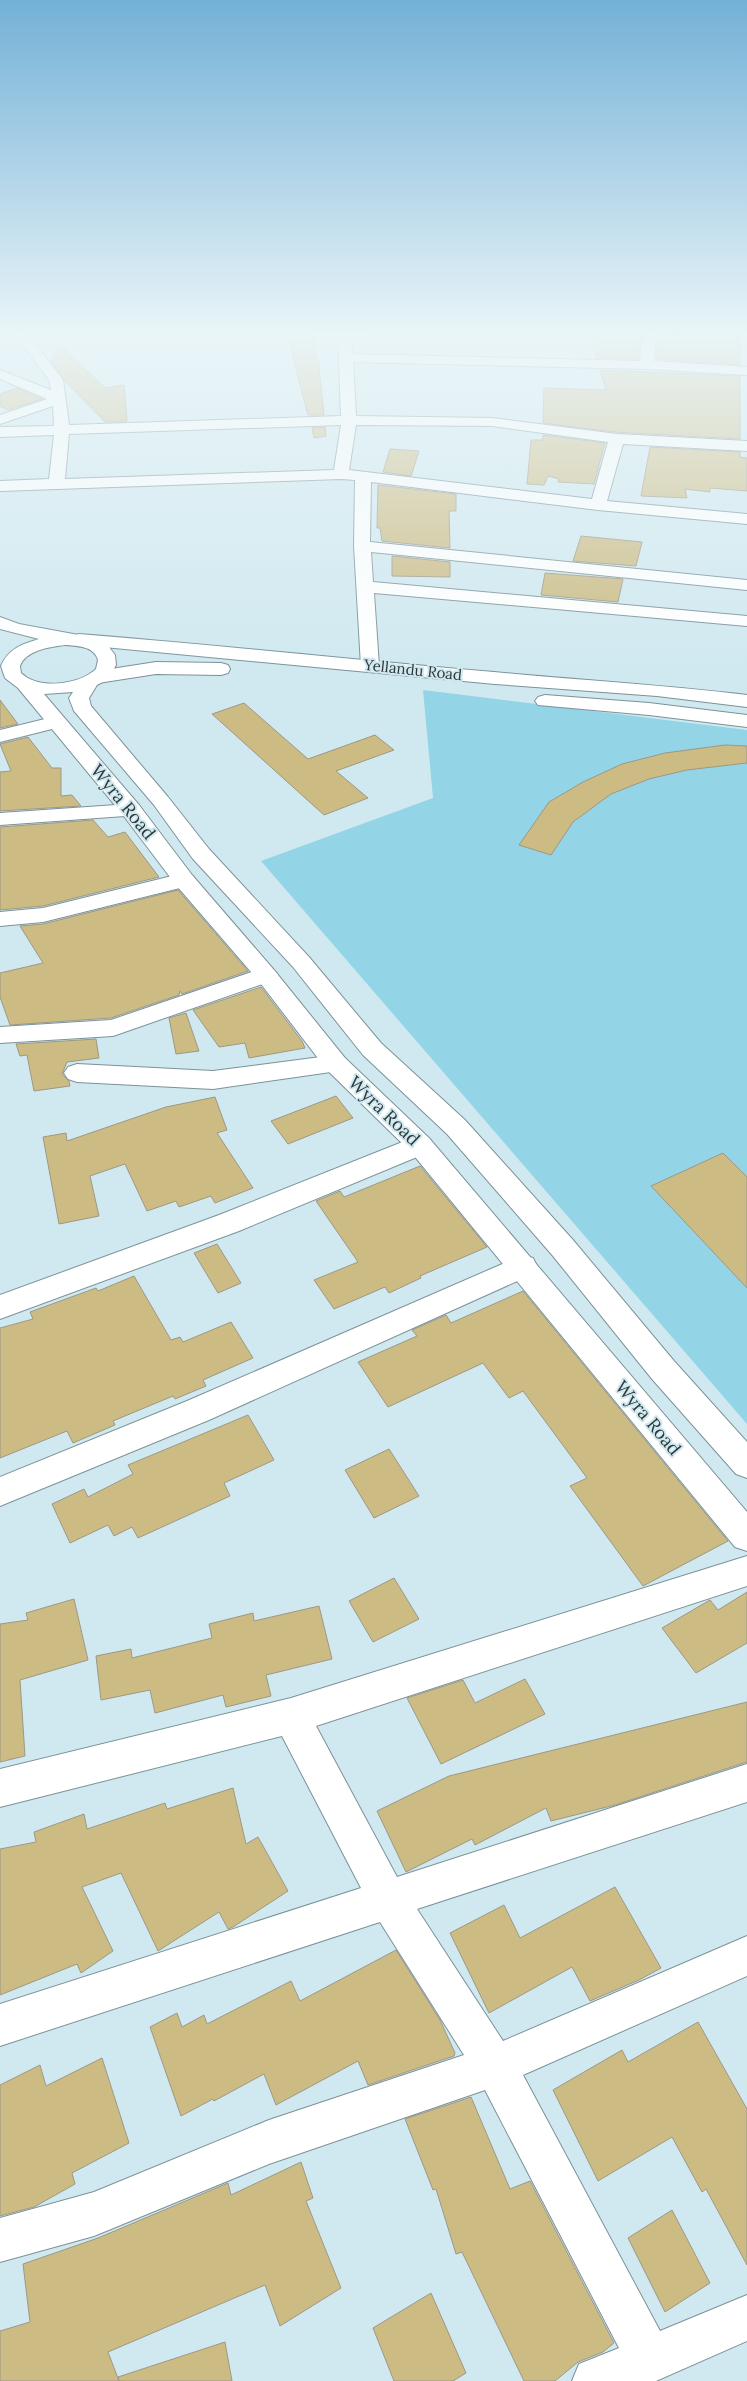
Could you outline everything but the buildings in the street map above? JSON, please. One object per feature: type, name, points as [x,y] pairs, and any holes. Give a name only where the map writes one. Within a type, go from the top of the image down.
[{"type":"street","points":[[57,483],[61,444]]},
{"type":"street","points":[[341,474],[345,444]]},
{"type":"street","points":[[598,505],[615,444]]},
{"type":"street","points":[[712,444],[747,446]]},
{"type":"street","points":[[0,486],[341,474],[598,505],[747,519]]},
{"type":"street","points":[[363,476],[362,546],[370,666]]},
{"type":"street","points":[[362,546],[747,585]]},
{"type":"street","points":[[366,587],[747,621]]},
{"type":"street","name":"Wyra Road","points":[[0,622],[13,628],[92,643],[107,655],[109,662],[106,670],[93,679],[79,698],[81,707],[161,801],[201,854],[300,962],[372,1049],[456,1127],[563,1248],[664,1370],[747,1464]]},
{"type":"street","points":[[72,640],[48,641],[21,652],[13,660],[12,669],[48,689],[76,686],[93,679],[133,670],[184,667],[247,672]]},
{"type":"street","name":"Yellandu Road","points":[[72,640],[197,649],[495,678],[657,690],[747,701]]},
{"type":"street","name":"Wyra Road","points":[[12,669],[131,810],[184,880],[266,975],[336,1064],[420,1145],[747,1536]]},
{"type":"street","points":[[527,699],[649,709],[747,721]]},
{"type":"street","points":[[0,736],[57,722]]},
{"type":"street","points":[[0,819],[131,810]]},
{"type":"street","points":[[0,919],[43,915],[184,880]]},
{"type":"street","points":[[0,1035],[113,1028],[266,975]]},
{"type":"street","points":[[76,1073],[213,1080],[244,1074],[336,1064]]},
{"type":"street","points":[[0,1307],[229,1223],[420,1145]]},
{"type":"street","points":[[0,1492],[101,1452],[338,1351],[523,1266]]},
{"type":"street","points":[[0,1788],[291,1716],[747,1571]]},
{"type":"street","points":[[291,1716],[388,1899],[495,2066],[650,2360]]},
{"type":"street","points":[[0,2025],[747,1783]]},
{"type":"street","points":[[0,2240],[94,2214],[269,2142],[495,2066],[747,1956]]},
{"type":"street","points":[[596,2381],[747,2318]]},
{"type":"shaded area","points":[[423,690],[747,730],[747,1424],[261,861],[433,798]]}]
